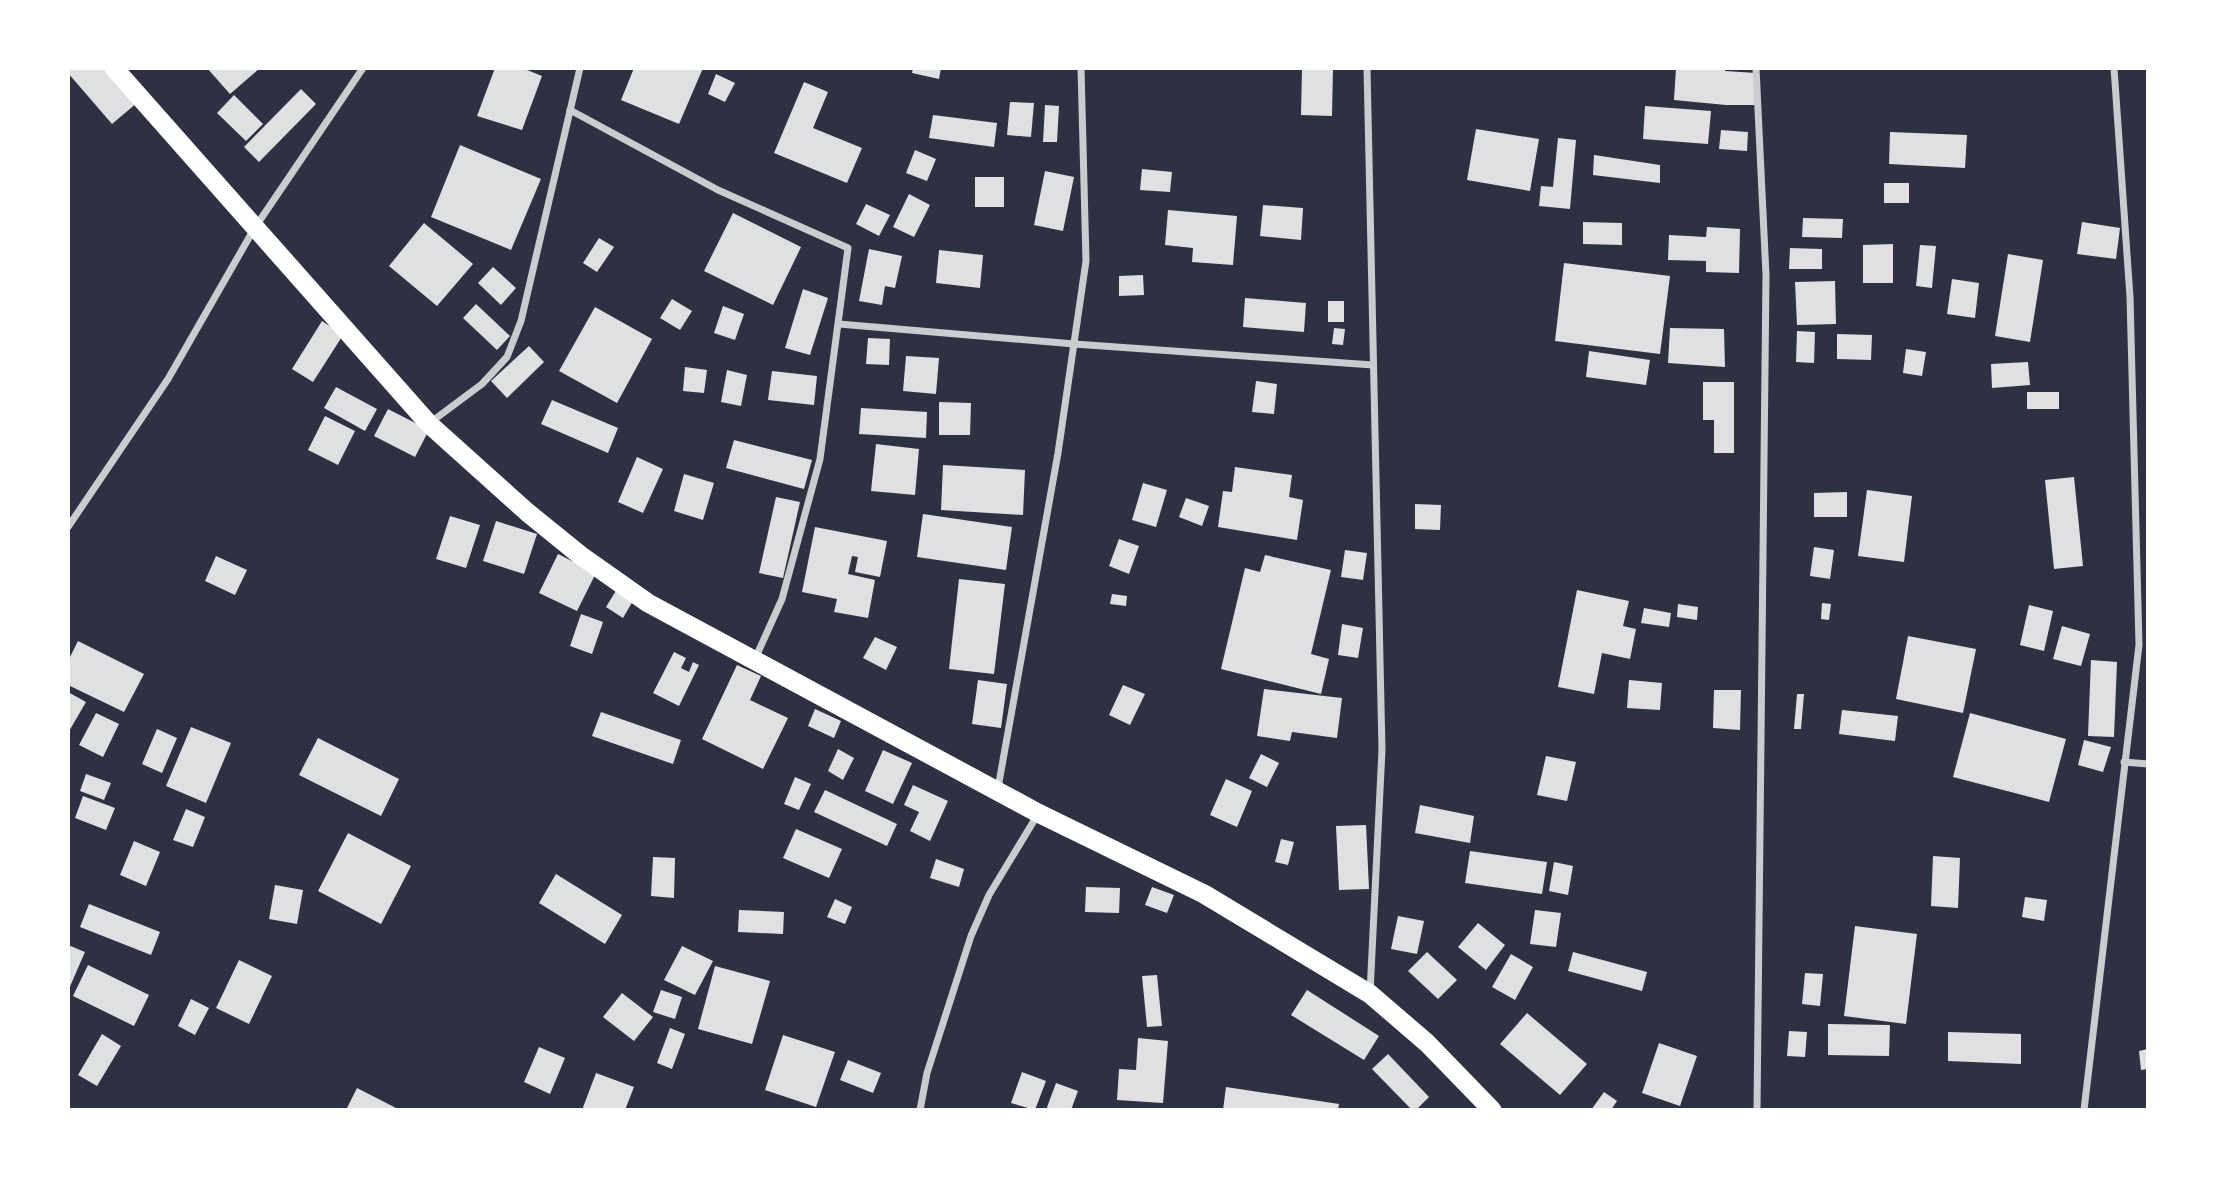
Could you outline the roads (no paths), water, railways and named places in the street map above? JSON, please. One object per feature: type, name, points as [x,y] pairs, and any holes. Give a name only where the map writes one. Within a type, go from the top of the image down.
[{"type":"highway","points":[[114,68],[429,424],[527,512],[580,555],[648,603],[997,792],[1204,894],[1370,994],[1427,1044],[1492,1110]]},
{"type":"street","points":[[68,527],[168,379],[254,229],[363,68]]},
{"type":"street","points":[[429,424],[482,384],[506,358],[521,321],[580,68]]},
{"type":"street","points":[[997,792],[1058,453],[1086,261],[1081,68]]},
{"type":"street","points":[[1367,68],[1382,750],[1370,994]]},
{"type":"street","points":[[1756,68],[1766,275],[1757,1110]]},
{"type":"street","points":[[2084,1110],[2139,645],[2130,298],[2114,68]]},
{"type":"street","points":[[570,110],[718,190],[848,248],[820,459],[782,599],[754,660]]},
{"type":"street","points":[[839,324],[1373,365]]},
{"type":"street","points":[[2124,762],[2148,764]]},
{"type":"street","points":[[920,1110],[928,1073],[971,936],[989,895],[1038,813]]}]
